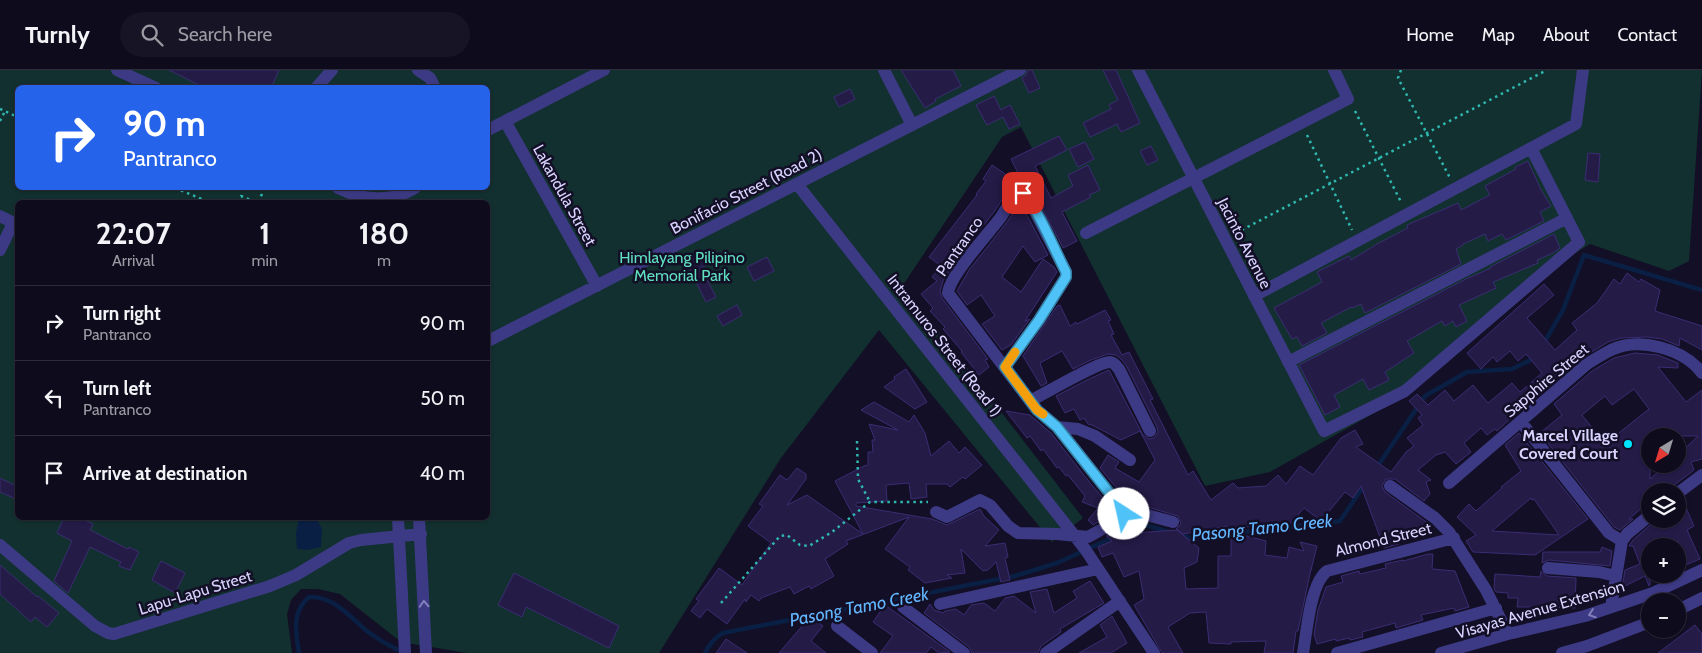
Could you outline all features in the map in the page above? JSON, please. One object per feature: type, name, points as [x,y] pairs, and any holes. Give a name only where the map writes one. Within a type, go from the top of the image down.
[{"type":"street","points":[[117,70],[150,85]]},
{"type":"street","points":[[319,85],[332,70]]},
{"type":"street","points":[[418,70],[430,78],[434,85]]},
{"type":"street","points":[[490,129],[604,70]]},
{"type":"street","points":[[884,70],[912,125]]},
{"type":"street","name":"Bonifacio Street (Road 2)","points":[[490,341],[1020,70]]},
{"type":"street","name":"Jacinto Avenue","points":[[1138,70],[1324,432],[1405,391],[1579,242],[1567,218]]},
{"type":"street","points":[[1086,233],[1348,99],[1334,70]]},
{"type":"street","points":[[1254,296],[1576,124],[1583,70]]},
{"type":"street","name":"Lakandula Street","points":[[505,121],[597,286]]},
{"type":"street","points":[[1288,362],[1567,218],[1531,148]]},
{"type":"street","name":"Intramuros Street (Road 1)","points":[[797,184],[933,354],[1088,553],[1154,653]]},
{"type":"street","points":[[343,190],[369,200],[391,200],[411,190]]},
{"type":"street","name":"Pantranco","points":[[1005,367],[1039,320],[1066,277],[1066,272],[1030,202],[1023,193],[1019,192],[1013,196],[963,267],[949,288],[948,293],[1037,410],[1057,427],[1124,509]]},
{"type":"street","points":[[0,216],[15,224],[0,250]]},
{"type":"street","name":"Sapphire Street","points":[[1450,483],[1587,364],[1612,349],[1634,345],[1657,345],[1679,355],[1702,373]]},
{"type":"street","points":[[1030,401],[1092,368],[1113,362],[1119,369],[1150,430]]},
{"type":"street","points":[[1521,422],[1609,533],[1622,541]]},
{"type":"street","points":[[1057,427],[1078,429],[1094,436],[1130,460]]},
{"type":"street","points":[[1686,487],[1702,475]]},
{"type":"street","points":[[1390,486],[1435,518],[1454,538]]},
{"type":"street","points":[[936,512],[947,517],[980,500],[990,505],[1008,526],[1018,533],[1070,531],[1088,537],[1122,518],[1124,509],[1173,522]]},
{"type":"street","points":[[398,520],[405,653]]},
{"type":"street","points":[[419,520],[426,653]]},
{"type":"street","points":[[1611,607],[1622,541],[1627,534],[1641,522]]},
{"type":"street","name":"Lapu-Lapu Street","points":[[0,545],[95,626],[114,634],[270,586],[296,575],[349,543],[421,534]]},
{"type":"street","name":"Almond Street","points":[[1303,653],[1314,591],[1321,575],[1327,570],[1454,538],[1496,608],[1508,634]]},
{"type":"street","points":[[1548,568],[1599,572],[1616,576]]},
{"type":"street","points":[[940,604],[1098,569]]},
{"type":"street","name":"Visayas Avenue Extension","points":[[1441,653],[1508,634],[1577,618],[1653,593],[1702,570]]},
{"type":"street","points":[[1686,606],[1702,598]]},
{"type":"street","points":[[1046,653],[1120,601]]},
{"type":"street","points":[[903,607],[964,653]]},
{"type":"street","points":[[1337,653],[1496,608]]},
{"type":"street","points":[[1562,653],[1587,646],[1641,625]]},
{"type":"street","points":[[837,626],[872,653]]},
{"type":"path","points":[[1401,70],[1398,78],[1455,188]]},
{"type":"path","points":[[1225,239],[1547,70]]},
{"type":"path","points":[[1348,99],[1407,214]]},
{"type":"path","points":[[0,109],[15,116]]},
{"type":"path","points":[[0,121],[5,111]]},
{"type":"path","points":[[1301,123],[1357,240]]},
{"type":"path","points":[[180,190],[204,200]]},
{"type":"path","points":[[239,200],[241,196],[251,200]]},
{"type":"path","points":[[857,441],[858,479],[870,502]]},
{"type":"path","points":[[721,603],[780,536],[787,536],[800,545],[812,545],[870,502],[930,502],[936,512]]},
{"type":"green space","name":"Himlayang Pilipino Memorial Park","points":[[0,70],[1702,70],[1689,261],[1669,271],[1590,244],[1548,270],[1406,395],[1270,472],[1205,486],[1021,127],[1002,137],[903,285],[1083,518],[1052,542],[879,330],[781,458],[659,653],[467,653],[401,642],[340,594],[318,589],[301,589],[291,600],[287,614],[292,653],[0,653]]},
{"type":"water","points":[[299,520],[317,520],[322,529],[321,547],[307,550],[297,549],[296,533]]},
{"type":"building","points":[[169,70],[279,70],[272,85],[199,85]]},
{"type":"building","points":[[901,70],[953,70],[961,86],[935,99],[936,101],[925,108]]},
{"type":"building","points":[[1028,70],[1032,70],[1040,88],[1029,93],[1022,78]]},
{"type":"building","points":[[1103,70],[1116,70],[1140,123],[1121,132],[1117,124],[1090,137],[1083,123],[1111,109],[1109,105],[1118,100]]},
{"type":"building","points":[[850,89],[855,99],[839,107],[834,97]]},
{"type":"building","points":[[994,96],[1001,110],[1010,105],[1020,124],[1009,129],[1003,117],[987,125],[976,105]]},
{"type":"building","points":[[1059,136],[1067,150],[1035,166],[1051,198],[1073,186],[1068,175],[1088,165],[1100,190],[1089,195],[1091,197],[1062,212],[1077,241],[1063,248],[1037,198],[1024,185],[1011,159]]},
{"type":"building","points":[[1085,142],[1094,159],[1078,167],[1069,149]]},
{"type":"building","points":[[1151,146],[1158,160],[1147,165],[1140,151]]},
{"type":"building","points":[[1588,153],[1600,154],[1598,182],[1585,180]]},
{"type":"building","points":[[1528,161],[1541,190],[1551,206],[1540,212],[1544,221],[1506,240],[1502,234],[1488,241],[1485,234],[1463,244],[1456,249],[1461,264],[1365,313],[1361,304],[1351,307],[1321,323],[1327,333],[1302,346],[1297,337],[1292,339],[1274,308],[1322,282],[1317,272],[1349,256],[1351,260],[1408,228],[1407,225],[1458,203],[1461,210],[1490,195],[1485,186]]},
{"type":"building","points":[[992,165],[1020,184],[1007,192],[994,212],[956,260],[943,281],[940,291],[942,298],[988,359],[985,360],[989,367],[979,375],[943,329],[945,327],[930,311],[933,308],[921,294],[937,281],[932,277],[941,266],[929,257],[977,195],[986,181],[983,179]]},
{"type":"building","points":[[1020,202],[1048,255],[1035,262],[1023,246],[1002,277],[1021,292],[1043,259],[1054,267],[1057,272],[1025,321],[1030,319],[1011,345],[1002,350],[982,324],[995,316],[981,295],[967,305],[957,291],[969,270],[1007,222]]},
{"type":"building","points":[[1554,234],[1560,248],[1537,260],[1538,263],[1493,282],[1496,288],[1459,305],[1467,321],[1456,327],[1453,321],[1445,326],[1442,321],[1407,341],[1414,353],[1385,372],[1389,380],[1369,390],[1363,379],[1334,395],[1340,407],[1325,415],[1299,365]]},
{"type":"building","points":[[704,250],[710,263],[701,268],[716,297],[706,302],[685,260]]},
{"type":"building","points":[[767,257],[774,271],[754,281],[747,267]]},
{"type":"building","points":[[1627,273],[1639,282],[1641,279],[1660,290],[1655,311],[1702,326],[1702,350],[1680,338],[1679,346],[1662,339],[1647,337],[1621,338],[1608,342],[1582,358],[1526,404],[1497,431],[1495,429],[1487,435],[1481,428],[1464,443],[1471,452],[1456,464],[1445,452],[1436,455],[1418,470],[1431,480],[1426,482],[1430,494],[1424,501],[1395,479],[1386,479],[1382,486],[1385,492],[1429,524],[1427,527],[1396,535],[1399,544],[1384,548],[1361,486],[1353,498],[1345,492],[1321,521],[1304,508],[1290,524],[1227,528],[1227,526],[1183,534],[1176,529],[1181,524],[1178,516],[1144,506],[1140,503],[1139,505],[1128,502],[1100,468],[1108,455],[1119,462],[1115,468],[1139,482],[1155,460],[1140,431],[1121,440],[1088,424],[1084,418],[1080,420],[1074,409],[1065,413],[1056,396],[1109,370],[1143,435],[1149,439],[1154,438],[1158,432],[1157,427],[1122,360],[1116,355],[1108,354],[1073,369],[1062,351],[1040,363],[1047,383],[1041,386],[1023,356],[1057,306],[1060,305],[1070,326],[1105,310],[1111,320],[1108,321],[1114,334],[1111,335],[1122,355],[1129,352],[1153,399],[1150,400],[1188,475],[1193,471],[1211,500],[1233,483],[1238,488],[1266,486],[1278,475],[1286,484],[1300,466],[1313,475],[1341,438],[1355,430],[1363,444],[1356,447],[1391,472],[1406,452],[1414,446],[1407,438],[1423,425],[1418,418],[1422,415],[1409,401],[1417,394],[1428,405],[1445,390],[1454,401],[1473,385],[1488,403],[1512,383],[1520,392],[1542,373],[1526,354],[1518,361],[1510,351],[1497,362],[1493,357],[1481,369],[1467,353],[1544,284],[1554,295],[1527,318],[1555,350],[1577,330],[1572,323],[1597,303],[1614,279],[1620,284]]},
{"type":"building","points":[[737,305],[742,315],[723,326],[717,316]]},
{"type":"building","points":[[1635,353],[1658,355],[1678,363],[1678,368],[1658,367],[1686,402],[1702,390],[1702,459],[1691,462],[1694,470],[1677,483],[1641,483],[1641,509],[1629,519],[1633,519],[1620,530],[1614,527],[1540,433],[1562,415],[1554,404],[1592,371],[1614,358]],"holes":[[[1634,389],[1649,409],[1605,444],[1582,415],[1605,396],[1612,405]]]},
{"type":"building","points":[[906,369],[927,402],[915,409],[884,387]]},
{"type":"building","points":[[874,402],[909,422],[914,415],[925,433],[931,456],[949,441],[959,453],[965,447],[982,465],[965,479],[963,477],[950,487],[947,484],[926,484],[927,497],[911,499],[909,483],[886,485],[887,501],[856,503],[856,506],[932,519],[947,525],[980,509],[984,516],[999,530],[985,546],[1005,543],[1008,557],[1005,558],[1010,580],[1001,582],[996,562],[988,570],[983,571],[961,549],[965,573],[947,575],[952,578],[925,583],[908,570],[910,567],[885,549],[909,517],[846,541],[848,544],[825,559],[834,576],[811,589],[809,586],[794,594],[790,587],[761,598],[759,601],[751,595],[746,602],[745,599],[727,624],[707,609],[700,618],[691,611],[699,601],[696,599],[719,568],[742,585],[771,543],[748,526],[763,506],[759,504],[780,475],[787,480],[797,468],[806,474],[806,479],[787,505],[807,495],[863,534],[835,481],[868,465],[868,452],[873,452],[872,440],[875,440],[869,424],[898,430],[861,410]]},
{"type":"building","points":[[1006,411],[1030,415],[1051,433],[1115,512],[1093,525],[1088,520],[1098,508],[1082,502],[1085,496],[1068,475],[1066,476],[1059,467],[1057,468],[1043,449],[1041,451],[1030,436],[1027,438]]},
{"type":"building","points":[[1519,433],[1588,519],[1535,555],[1473,552],[1466,541],[1476,535],[1457,517],[1469,504],[1476,511],[1521,471],[1505,445]],"holes":[[[1531,498],[1532,500],[1534,499],[1559,535],[1492,531]]]},
{"type":"building","points":[[0,478],[15,486],[15,499],[0,492]]},
{"type":"building","points":[[1686,508],[1694,526],[1687,530],[1700,559],[1686,565],[1686,538],[1641,538],[1641,578],[1625,586],[1623,582],[1625,570],[1640,564],[1633,546],[1629,546],[1647,528],[1686,528]]},
{"type":"building","points":[[63,520],[84,520],[93,524],[90,530],[128,549],[129,547],[139,552],[130,570],[119,566],[121,562],[90,547],[68,593],[54,581],[72,541],[57,533]]},
{"type":"building","points":[[1117,530],[1119,534],[1177,530],[1199,548],[1197,562],[1184,568],[1186,589],[1218,588],[1218,556],[1231,556],[1231,532],[1266,541],[1265,555],[1287,558],[1289,547],[1304,551],[1300,542],[1317,546],[1298,631],[1296,631],[1293,653],[1264,653],[1266,641],[1231,642],[1231,644],[1209,643],[1206,612],[1190,613],[1168,627],[1183,653],[1162,653],[1134,605],[1144,599],[1139,571],[1124,577],[1113,553],[1102,557],[1098,547],[1112,541],[1106,536]]},
{"type":"building","points":[[1602,547],[1612,551],[1610,566],[1549,560],[1542,563],[1543,552],[1600,552]]},
{"type":"building","points":[[1433,554],[1432,569],[1455,571],[1469,607],[1455,611],[1454,608],[1421,615],[1423,620],[1396,628],[1395,623],[1362,632],[1363,637],[1350,640],[1349,638],[1336,641],[1336,639],[1317,644],[1314,634],[1318,610],[1326,587],[1343,582],[1341,576],[1359,571],[1360,574],[1386,568],[1385,564]]},
{"type":"building","points":[[161,561],[185,573],[175,593],[152,580]]},
{"type":"building","points":[[0,565],[59,613],[47,627],[35,617],[31,622],[0,594]]},
{"type":"building","points":[[1541,571],[1547,576],[1576,578],[1575,608],[1542,607],[1542,610],[1530,610],[1530,607],[1517,607],[1518,598],[1508,598],[1508,593],[1496,592],[1494,588],[1495,574],[1540,577]]},
{"type":"building","points":[[514,573],[619,626],[609,648],[526,607],[522,617],[498,605]]},
{"type":"building","points":[[1090,581],[1104,603],[1060,629],[1061,632],[1041,646],[1038,653],[972,653],[969,647],[924,613],[930,604],[934,610],[943,613],[956,609],[964,615],[971,605],[984,603],[995,611],[1005,598],[1014,596],[1036,613],[1030,592],[1047,589],[1054,613],[1077,598],[1073,591]]},
{"type":"building","points":[[885,605],[950,652],[939,653],[931,647],[926,653],[880,653],[893,636],[873,622]]},
{"type":"building","points":[[1112,616],[1127,643],[1111,653],[1079,653],[1107,637],[1100,625]]},
{"type":"building","points":[[815,620],[823,626],[811,641],[826,653],[779,653],[802,626]]},
{"type":"building","points":[[1695,625],[1702,634],[1702,653],[1658,653],[1678,638],[1686,638],[1686,632]]},
{"type":"building","points":[[726,639],[747,653],[716,653]]},
{"type":"waterway","name":"Pasong Tamo Creek","points":[[1544,343],[1563,310],[1584,255],[1702,290]]},
{"type":"waterway","name":"Pasong Tamo Creek","points":[[1377,467],[1425,396],[1467,372],[1512,369],[1535,358]]},
{"type":"waterway","name":"Pasong Tamo Creek","points":[[1181,535],[1190,538],[1340,521],[1365,484]]},
{"type":"waterway","name":"Pasong Tamo Creek","points":[[705,653],[712,642],[723,633],[1015,576],[1057,563],[1142,524],[1169,532]]},
{"type":"waterway","name":"Pasong Tamo Creek","points":[[299,653],[296,630],[297,616],[299,609],[309,597],[318,597],[341,608],[368,632],[398,650]]},
{"type":"slow traffic","points":[[1015,352],[1005,367],[1037,410],[1043,414]]},
{"type":"place","name":"Marcel Village Covered Court","points":[[1628,444]]},
{"type":"route","points":[[1023,193],[1039,218],[1066,272],[1066,277],[1039,320],[1005,367],[1037,410],[1057,427],[1124,509],[1124,514]]}]
